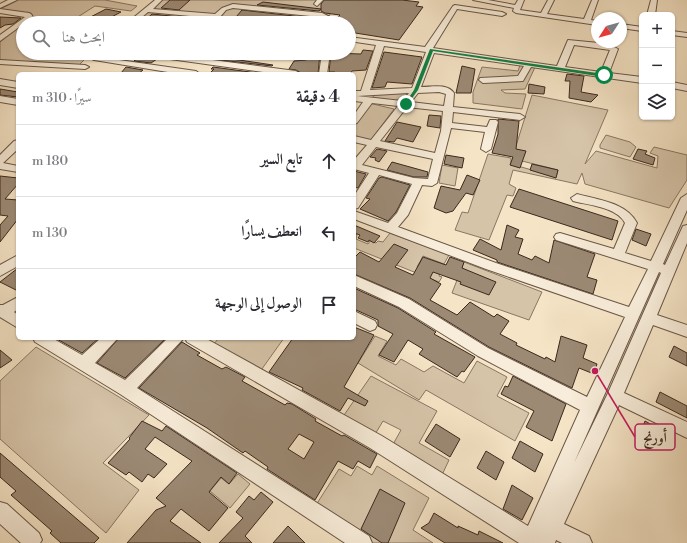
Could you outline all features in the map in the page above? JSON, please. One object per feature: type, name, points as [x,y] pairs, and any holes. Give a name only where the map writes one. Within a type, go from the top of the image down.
[{"type":"street","points":[[0,6],[14,0]]},
{"type":"street","points":[[146,9],[153,0]]},
{"type":"street","points":[[138,16],[159,0]]},
{"type":"street","points":[[476,0],[517,7]]},
{"type":"street","points":[[521,0],[515,11],[517,12],[591,22]]},
{"type":"street","points":[[543,15],[551,0]]},
{"type":"street","points":[[587,21],[595,0]]},
{"type":"street","points":[[652,12],[654,0]]},
{"type":"street","points":[[217,16],[224,9],[233,6],[324,16]]},
{"type":"street","points":[[356,165],[416,90],[430,49],[455,7],[502,14]]},
{"type":"street","points":[[146,9],[194,16]]},
{"type":"street","points":[[0,11],[24,13],[28,16]]},
{"type":"street","points":[[0,40],[16,27]]},
{"type":"street","points":[[627,27],[639,29]]},
{"type":"street","points":[[675,33],[687,35]]},
{"type":"street","points":[[356,40],[430,49],[639,80]]},
{"type":"street","points":[[560,69],[571,42],[609,46],[614,49],[604,75]]},
{"type":"street","points":[[356,117],[367,97],[381,43]]},
{"type":"street","points":[[80,72],[93,60]]},
{"type":"street","points":[[113,60],[157,71],[169,72]]},
{"type":"street","points":[[195,60],[282,72]]},
{"type":"street","points":[[323,72],[325,60]]},
{"type":"street","points":[[195,72],[203,61]]},
{"type":"street","points":[[0,62],[85,67]]},
{"type":"street","points":[[483,80],[520,79],[522,78],[529,63]]},
{"type":"street","points":[[0,69],[41,72]]},
{"type":"street","points":[[0,82],[16,85]]},
{"type":"street","points":[[675,86],[687,88]]},
{"type":"street","points":[[356,99],[416,90],[447,90],[450,93],[448,125],[432,183],[418,182],[356,166]]},
{"type":"street","points":[[356,94],[406,104],[520,117]]},
{"type":"street","points":[[0,98],[16,102]]},
{"type":"street","points":[[486,149],[495,114]]},
{"type":"street","points":[[448,125],[491,130]]},
{"type":"street","points":[[356,139],[374,142],[439,158]]},
{"type":"street","points":[[16,145],[0,161],[0,166],[16,169]]},
{"type":"street","points":[[358,192],[376,171]]},
{"type":"street","points":[[390,228],[402,215],[418,182]]},
{"type":"street","points":[[577,198],[620,211],[629,218],[631,223],[618,255]]},
{"type":"street","points":[[540,538],[590,407],[640,315],[662,269],[687,198]]},
{"type":"street","points":[[356,216],[491,266],[687,331]]},
{"type":"street","points":[[662,269],[684,245],[687,230]]},
{"type":"street","points":[[560,237],[662,269]]},
{"type":"street","points":[[0,271],[16,261]]},
{"type":"street","points":[[356,281],[404,303],[483,352],[590,407]]},
{"type":"street","points":[[16,303],[2,311],[16,321]]},
{"type":"street","points":[[540,538],[615,396],[640,315]]},
{"type":"street","points":[[356,318],[370,325]]},
{"type":"street","points":[[44,340],[126,389],[362,543]]},
{"type":"street","points":[[83,364],[109,340]]},
{"type":"street","points":[[126,389],[175,340]]},
{"type":"street","points":[[203,340],[540,538],[582,543]]},
{"type":"street","points":[[615,396],[687,430]]},
{"type":"street","points":[[0,511],[32,540]]},
{"type":"shaded area","points":[[9,0],[105,0],[137,6],[131,11],[95,6],[79,16],[32,16],[33,15],[0,9],[16,1]]},
{"type":"shaded area","points":[[162,0],[340,0],[329,16],[143,16]]},
{"type":"shaded area","points":[[16,29],[16,60],[84,60],[78,66],[0,60],[0,42]]},
{"type":"shaded area","points":[[520,65],[536,65],[525,89],[501,90],[505,93],[526,94],[522,109],[473,103],[473,92],[482,67],[518,71]]},
{"type":"shaded area","points":[[411,93],[402,103],[372,100],[374,94]]},
{"type":"shaded area","points":[[532,95],[608,110],[585,164],[596,151],[657,168],[658,156],[650,153],[654,147],[687,155],[687,180],[669,208],[585,184],[582,173],[577,184],[513,170],[509,184],[516,188],[513,196],[507,195],[489,240],[455,230],[462,212],[468,213],[488,154],[511,158],[511,164],[556,177],[558,170],[522,161],[515,149]]},
{"type":"shaded area","points":[[369,103],[394,109],[370,141],[356,139],[356,119]]},
{"type":"shaded area","points":[[606,135],[630,142],[636,147],[630,157],[600,148],[600,145]]},
{"type":"shaded area","points":[[442,165],[458,168],[455,186],[439,183]]},
{"type":"shaded area","points":[[390,233],[449,255],[444,264],[423,256],[417,267],[440,272],[439,276],[442,277],[439,282],[356,249],[356,239],[368,244],[370,241],[376,243],[378,241],[383,242]]},
{"type":"shaded area","points":[[464,262],[542,292],[529,320],[452,293]]},
{"type":"shaded area","points":[[375,336],[387,341],[378,356],[396,365],[401,359],[424,372],[433,366],[464,383],[477,361],[507,377],[497,396],[529,413],[515,441],[426,390],[419,400],[358,363]]},
{"type":"shaded area","points":[[217,340],[283,340],[259,373],[212,346]]},
{"type":"shaded area","points":[[36,347],[149,415],[103,463],[139,490],[106,533],[0,439],[0,381]]},
{"type":"shaded area","points":[[371,376],[437,411],[419,443],[449,460],[441,477],[391,448],[401,430],[383,421],[374,436],[342,418]]},
{"type":"shaded area","points":[[357,466],[372,475],[377,466],[429,498],[413,530],[433,543],[372,543],[316,505],[339,469],[351,476]]},
{"type":"shaded area","points":[[238,474],[250,484],[230,508],[210,491],[221,478],[229,484]]},
{"type":"building","points":[[170,0],[190,0],[179,10],[161,8]]},
{"type":"building","points":[[324,0],[402,0],[419,2],[416,6],[423,7],[399,40],[356,33],[356,16],[339,16],[340,15],[321,11],[321,4]]},
{"type":"building","points":[[263,2],[321,9],[319,11],[257,5]]},
{"type":"building","points":[[106,9],[121,12],[113,16],[92,16]]},
{"type":"building","points":[[242,10],[294,16],[237,16]]},
{"type":"building","points":[[152,14],[171,16],[150,16]]},
{"type":"building","points":[[0,17],[16,18],[16,22],[13,24],[5,25],[0,28]]},
{"type":"building","points":[[363,50],[373,51],[366,70],[351,72],[329,72],[330,60],[356,60],[356,54],[361,54]]},
{"type":"building","points":[[384,52],[422,57],[412,84],[387,82],[385,87],[372,88]]},
{"type":"building","points":[[135,60],[156,60],[151,63],[134,61]]},
{"type":"building","points":[[220,60],[239,60],[273,65]]},
{"type":"building","points":[[319,60],[318,72],[299,72],[289,69],[294,61]]},
{"type":"building","points":[[462,66],[475,69],[471,93],[456,93]]},
{"type":"building","points":[[126,67],[143,70],[140,72],[122,72]]},
{"type":"building","points":[[213,67],[250,72],[211,72],[214,69],[211,69]]},
{"type":"building","points":[[567,74],[584,76],[581,92],[598,95],[591,102],[569,98],[570,81],[565,81]]},
{"type":"building","points":[[529,84],[545,87],[544,94],[528,93]]},
{"type":"building","points":[[0,89],[16,92],[16,97],[0,95]]},
{"type":"building","points":[[429,115],[441,116],[440,128],[427,126]]},
{"type":"building","points":[[498,119],[519,121],[516,149],[526,151],[520,168],[510,165],[513,157],[492,153],[498,134]]},
{"type":"building","points":[[397,122],[421,127],[413,142],[397,138],[394,142],[385,141]]},
{"type":"building","points":[[377,149],[387,151],[379,162],[375,160],[376,158],[370,157]]},
{"type":"building","points":[[638,149],[647,151],[645,154],[655,158],[653,165],[633,159]]},
{"type":"building","points":[[446,155],[464,158],[462,168],[444,164]]},
{"type":"building","points":[[392,162],[428,172],[427,177],[414,177],[387,170]]},
{"type":"building","points":[[532,164],[558,170],[556,178],[530,170]]},
{"type":"building","points":[[356,172],[366,174],[358,188],[356,188]]},
{"type":"building","points":[[467,175],[480,180],[473,195],[466,193],[453,211],[446,213],[434,208],[441,186],[460,190]]},
{"type":"building","points":[[0,176],[16,178],[16,186],[5,199],[16,200],[16,222],[0,242],[0,225],[8,216],[0,215]]},
{"type":"building","points":[[382,177],[410,185],[396,212],[388,221],[360,209],[370,199],[366,198],[379,178]]},
{"type":"building","points":[[519,189],[618,221],[612,240],[510,207]]},
{"type":"building","points":[[507,225],[519,230],[515,237],[523,239],[518,254],[532,260],[535,256],[549,263],[554,240],[595,254],[587,277],[597,280],[593,294],[497,262],[497,260],[473,250],[480,239],[501,250]]},
{"type":"building","points":[[356,226],[380,236],[374,243],[369,240],[368,242],[358,238],[360,235],[356,234]]},
{"type":"building","points":[[636,229],[651,234],[646,246],[632,240]]},
{"type":"building","points":[[394,244],[408,250],[395,267],[413,275],[423,257],[446,265],[450,257],[464,262],[462,268],[496,282],[489,295],[460,284],[461,282],[433,272],[430,278],[441,284],[430,300],[457,315],[470,302],[494,317],[497,314],[509,321],[500,334],[517,343],[516,345],[545,359],[546,357],[555,362],[561,336],[587,345],[583,358],[597,364],[594,374],[579,368],[572,388],[489,347],[410,298],[356,275],[356,256],[360,252],[379,262]]},
{"type":"building","points":[[16,270],[16,290],[0,282]]},
{"type":"building","points":[[356,289],[398,308],[436,332],[434,334],[475,357],[464,372],[462,371],[457,377],[419,354],[423,349],[408,340],[394,362],[379,355],[393,334],[378,326],[378,320],[356,310]]},
{"type":"building","points":[[356,328],[374,335],[344,387],[368,401],[365,406],[348,398],[340,411],[302,390],[303,388],[269,372],[292,340],[356,340]]},
{"type":"building","points":[[59,340],[97,340],[82,353]]},
{"type":"building","points":[[117,340],[164,340],[125,378],[97,363]]},
{"type":"building","points":[[182,342],[200,353],[197,355],[222,369],[226,367],[245,377],[242,381],[285,405],[287,403],[292,404],[316,419],[315,421],[342,436],[344,435],[377,454],[370,468],[358,461],[353,469],[338,461],[315,500],[267,469],[268,467],[245,451],[243,453],[207,428],[139,388]],"holes":[[[299,434],[314,442],[304,459],[288,449]]]},
{"type":"building","points":[[674,346],[687,353],[687,366],[669,357]]},
{"type":"building","points":[[0,350],[12,360],[0,368]]},
{"type":"building","points":[[513,376],[566,404],[552,441],[526,427],[534,411],[501,394],[505,386],[508,387]]},
{"type":"building","points":[[660,392],[687,406],[687,418],[656,402]]},
{"type":"building","points":[[142,421],[162,431],[166,426],[237,473],[229,484],[221,477],[209,492],[228,508],[209,531],[181,509],[170,521],[201,543],[127,543],[156,510],[166,506],[156,498],[192,461],[155,437],[145,449],[167,464],[154,478],[148,474],[142,482],[129,472],[126,475],[108,463],[130,439],[129,438]]},
{"type":"building","points":[[645,421],[663,431],[657,447],[639,437]]},
{"type":"building","points":[[436,424],[460,439],[450,457],[425,441]]},
{"type":"building","points":[[520,441],[543,454],[535,472],[512,458]]},
{"type":"building","points":[[486,451],[504,462],[496,480],[477,468]]},
{"type":"building","points":[[0,453],[99,538],[94,543],[61,543],[50,533],[52,531],[11,495],[16,491],[0,477]]},
{"type":"building","points":[[512,485],[533,498],[522,520],[503,509]]},
{"type":"building","points":[[380,489],[405,503],[388,543],[382,543],[361,529]]},
{"type":"building","points":[[261,492],[273,502],[245,536],[252,543],[219,543],[243,518],[236,512],[249,496],[254,500]]},
{"type":"building","points":[[434,513],[458,528],[458,526],[478,535],[479,531],[503,543],[445,543],[421,528],[429,523]]},
{"type":"building","points":[[288,526],[305,543],[273,543]]},
{"type":"place","name":"أورنج","points":[[595,371]]},
{"type":"route","points":[[406,104],[416,90],[432,50],[604,75]]}]
